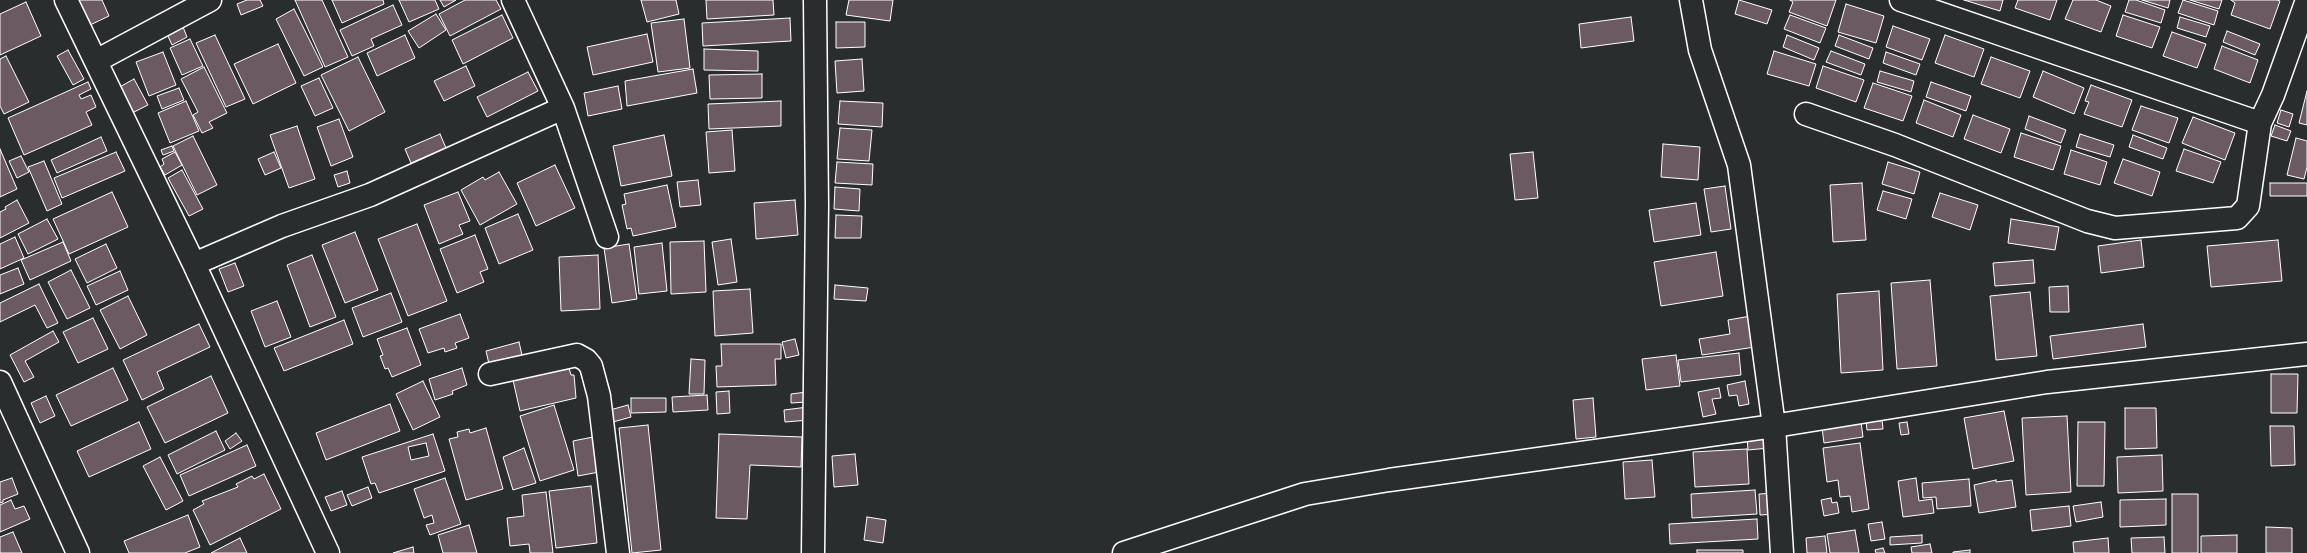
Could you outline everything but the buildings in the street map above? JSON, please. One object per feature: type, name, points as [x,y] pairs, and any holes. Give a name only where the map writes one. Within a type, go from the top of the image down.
[{"type":"street","points":[[66,0],[194,264],[328,553]]},
{"type":"street","points":[[96,61],[210,0]]},
{"type":"street","points":[[513,0],[563,108],[607,237]]},
{"type":"street","points":[[813,553],[817,206],[815,0]]},
{"type":"street","points":[[1691,0],[1700,50],[1739,165],[1774,426],[1782,553]]},
{"type":"street","points":[[1901,0],[2260,123]]},
{"type":"street","points":[[1806,114],[1895,145],[2087,221],[2115,228],[2237,218],[2248,206],[2260,123],[2273,95],[2307,0]]},
{"type":"street","points":[[194,264],[282,226],[370,195],[563,108]]},
{"type":"street","points":[[1124,553],[1305,494],[1389,480],[1774,426],[2047,382],[2307,354]]},
{"type":"street","points":[[490,374],[577,356],[586,360],[591,366],[599,396],[618,553]]},
{"type":"street","points":[[0,382],[78,553]]}]
